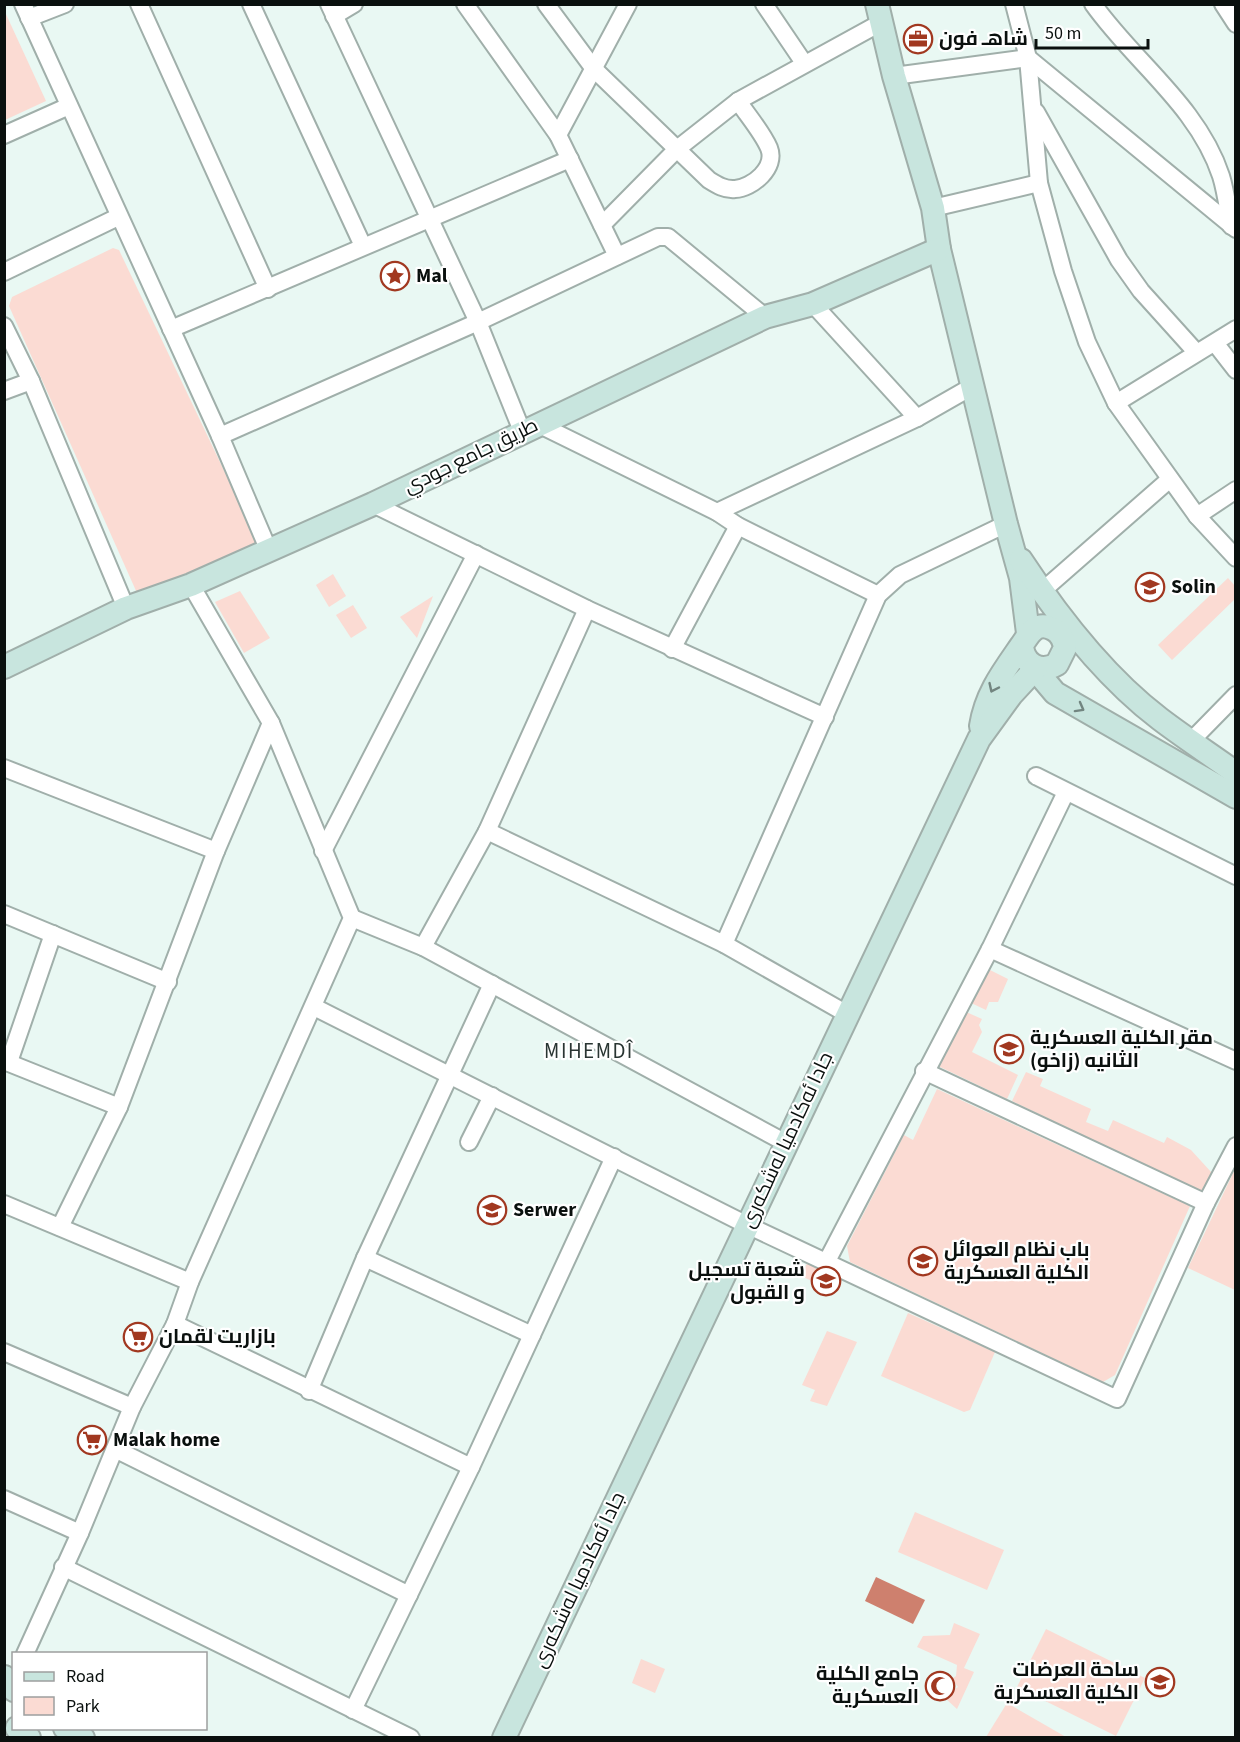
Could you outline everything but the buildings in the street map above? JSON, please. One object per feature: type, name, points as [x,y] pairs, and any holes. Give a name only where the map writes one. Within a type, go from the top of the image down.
[{"type":"main road","points":[[879,14],[894,76],[933,208],[939,249],[1006,524],[1015,551],[1025,658],[1038,668],[1055,693],[1236,797]]},
{"type":"main road","name":"طريق جامع جودي","points":[[5,664],[126,608],[191,585],[373,504],[765,317],[813,304],[939,249]]},
{"type":"main road","points":[[1015,551],[1041,592],[1089,649],[1134,696],[1236,773]]},
{"type":"main road","points":[[979,739],[1011,695],[1038,668],[1052,667],[1061,660],[1065,648],[1041,592]]},
{"type":"main road","points":[[979,739],[988,698],[1009,661],[1025,639],[1044,626],[1057,632],[1074,646],[1089,649]]},
{"type":"main road","name":"جادا ئه‌كادميا له‌شكه‌رى","points":[[504,1737],[979,739]]},
{"type":"main road","points":[[69,1730],[83,1737]]},
{"type":"street","points":[[65,4],[26,11],[118,217],[220,436],[269,551]]},
{"type":"street","points":[[139,4],[268,289]]},
{"type":"street","points":[[251,4],[363,246]]},
{"type":"street","points":[[354,4],[332,10],[530,428],[717,512],[738,526],[878,596]]},
{"type":"street","points":[[465,4],[558,135],[617,256]]},
{"type":"street","points":[[546,4],[594,69],[709,180],[732,190],[745,188],[759,178],[769,166],[770,150],[738,101]]},
{"type":"street","points":[[558,135],[628,4]]},
{"type":"street","points":[[764,4],[804,63]]},
{"type":"street","points":[[1014,4],[1028,58],[1039,183],[1063,271],[1087,342],[1116,403],[1197,516],[1236,558]]},
{"type":"street","points":[[1093,4],[1116,35],[1168,90],[1202,135],[1221,177],[1233,228]]},
{"type":"street","points":[[1223,4],[1236,24]]},
{"type":"street","points":[[602,225],[677,149],[738,101],[804,63],[879,14]]},
{"type":"street","points":[[894,76],[1028,58],[1233,228]]},
{"type":"street","points":[[4,135],[69,106]]},
{"type":"street","points":[[1033,106],[1119,260],[1141,291],[1196,352]]},
{"type":"street","points":[[171,329],[570,159]]},
{"type":"street","points":[[933,208],[1039,183]]},
{"type":"street","points":[[4,272],[118,217]]},
{"type":"street","points":[[220,436],[478,322],[646,241],[669,237],[765,317]]},
{"type":"street","points":[[813,304],[917,418]]},
{"type":"street","points":[[4,326],[31,381],[126,608]]},
{"type":"street","points":[[1116,403],[1236,329]]},
{"type":"street","points":[[1215,343],[1236,370]]},
{"type":"street","points":[[4,391],[31,381]]},
{"type":"street","points":[[717,512],[917,418],[973,386]]},
{"type":"street","points":[[1041,592],[1170,479]]},
{"type":"street","points":[[1197,516],[1236,490]]},
{"type":"street","points":[[373,504],[587,609],[825,717]]},
{"type":"street","points":[[724,944],[878,596],[900,575],[1006,524]]},
{"type":"street","points":[[672,649],[738,526]]},
{"type":"street","points":[[323,851],[476,554]]},
{"type":"street","points":[[191,585],[271,723],[352,918],[423,947],[654,1074],[786,1143]]},
{"type":"street","points":[[423,947],[486,831],[587,609]]},
{"type":"street","points":[[1191,741],[1236,695]]},
{"type":"street","points":[[60,1227],[119,1107],[216,851],[271,723]]},
{"type":"street","points":[[4,768],[216,851]]},
{"type":"street","points":[[1036,776],[1236,876]]},
{"type":"street","points":[[827,1261],[924,1071],[990,949],[1066,792]]},
{"type":"street","points":[[486,831],[724,944],[847,1014]]},
{"type":"street","points":[[4,914],[168,982]]},
{"type":"street","points":[[25,1652],[80,1533],[132,1407],[175,1324],[190,1282],[352,918]]},
{"type":"street","points":[[53,934],[7,1062],[119,1107]]},
{"type":"street","points":[[990,949],[1236,1061]]},
{"type":"street","points":[[309,1391],[365,1258],[448,1074],[492,984]]},
{"type":"street","points":[[314,1007],[747,1226],[827,1261],[1117,1399],[1206,1203],[1236,1146]]},
{"type":"street","points":[[924,1071],[1206,1203]]},
{"type":"street","points":[[469,1142],[492,1096]]},
{"type":"street","points":[[353,1710],[471,1467],[614,1157]]},
{"type":"street","points":[[4,1204],[190,1282]]},
{"type":"street","points":[[365,1258],[532,1335]]},
{"type":"street","points":[[175,1324],[309,1391],[471,1467]]},
{"type":"street","points":[[4,1352],[132,1407]]},
{"type":"street","points":[[114,1449],[409,1595]]},
{"type":"street","points":[[4,1499],[80,1533]]},
{"type":"street","points":[[63,1567],[411,1737]]},
{"type":"green space","points":[[5,12],[46,101],[4,120]]},
{"type":"green space","points":[[113,248],[119,250],[259,544],[141,602],[9,306],[12,297]]},
{"type":"green space","points":[[333,574],[346,596],[329,607],[316,585]]},
{"type":"green space","points":[[1228,578],[1235,586],[1235,599],[1172,660],[1158,645]]},
{"type":"green space","points":[[240,591],[270,638],[244,653],[215,602]]},
{"type":"green space","points":[[433,596],[417,638],[400,617]]},
{"type":"green space","points":[[353,605],[367,628],[351,638],[336,615]]},
{"type":"green space","points":[[986,968],[1008,979],[998,1002],[989,1002],[986,1010],[969,1002]]},
{"type":"green space","points":[[964,1011],[982,1019],[979,1025],[982,1032],[972,1052],[1018,1075],[1007,1099],[938,1066]]},
{"type":"green space","points":[[1026,1072],[1043,1079],[1040,1086],[1091,1109],[1086,1122],[1108,1131],[1113,1120],[1164,1143],[1167,1137],[1191,1150],[1212,1173],[1202,1193],[1012,1101]]},
{"type":"green space","points":[[937,1089],[1190,1206],[1115,1375],[1103,1382],[850,1262],[847,1246],[904,1135],[913,1140]]},
{"type":"green space","points":[[1235,1169],[1235,1290],[1188,1268]]},
{"type":"green space","points":[[808,1261],[835,1274],[829,1289],[801,1276]]},
{"type":"green space","points":[[908,1313],[995,1352],[970,1410],[964,1412],[881,1376]]},
{"type":"green space","points":[[827,1331],[857,1342],[827,1406],[810,1401],[815,1390],[802,1385]]},
{"type":"green space","points":[[915,1512],[1004,1550],[987,1590],[898,1552]]},
{"type":"green space","points":[[954,1623],[980,1634],[964,1668],[974,1672],[957,1709],[944,1697],[958,1687],[952,1679],[956,1676],[957,1665],[917,1647],[923,1636],[950,1635]]},
{"type":"green space","points":[[1046,1629],[1145,1678],[1116,1736],[1017,1687]]},
{"type":"green space","points":[[641,1659],[665,1669],[655,1693],[632,1683]]},
{"type":"green space","points":[[1007,1703],[1066,1737],[986,1737]]},
{"type":"shaded area","points":[[876,1577],[925,1600],[913,1624],[865,1601]]},
{"type":"place","name":"شاهـ فون","points":[[918,39]]},
{"type":"place","name":"Mal","points":[[395,276]]},
{"type":"place","name":"Solin","points":[[1150,587]]},
{"type":"place","name":"مقر الكلية العسكرية الثانيه (زاخو)","points":[[1009,1049]]},
{"type":"place","name":"Serwer","points":[[492,1210]]},
{"type":"place","name":"باب نظام العوائل الكلية العسكرية","points":[[923,1261]]},
{"type":"place","name":"شعبة تسجيل و القبول","points":[[826,1281]]},
{"type":"place","name":"بازاريت لقمان","points":[[138,1337]]},
{"type":"place","name":"Malak home","points":[[92,1440]]},
{"type":"place","name":"ساحة العرضات الكلية العسكرية","points":[[1160,1682]]},
{"type":"place","name":"جامع الكلية العسكرية","points":[[940,1686]]},
{"type":"district","name":"MIHEMDÎ","points":[[589,1051]]}]
